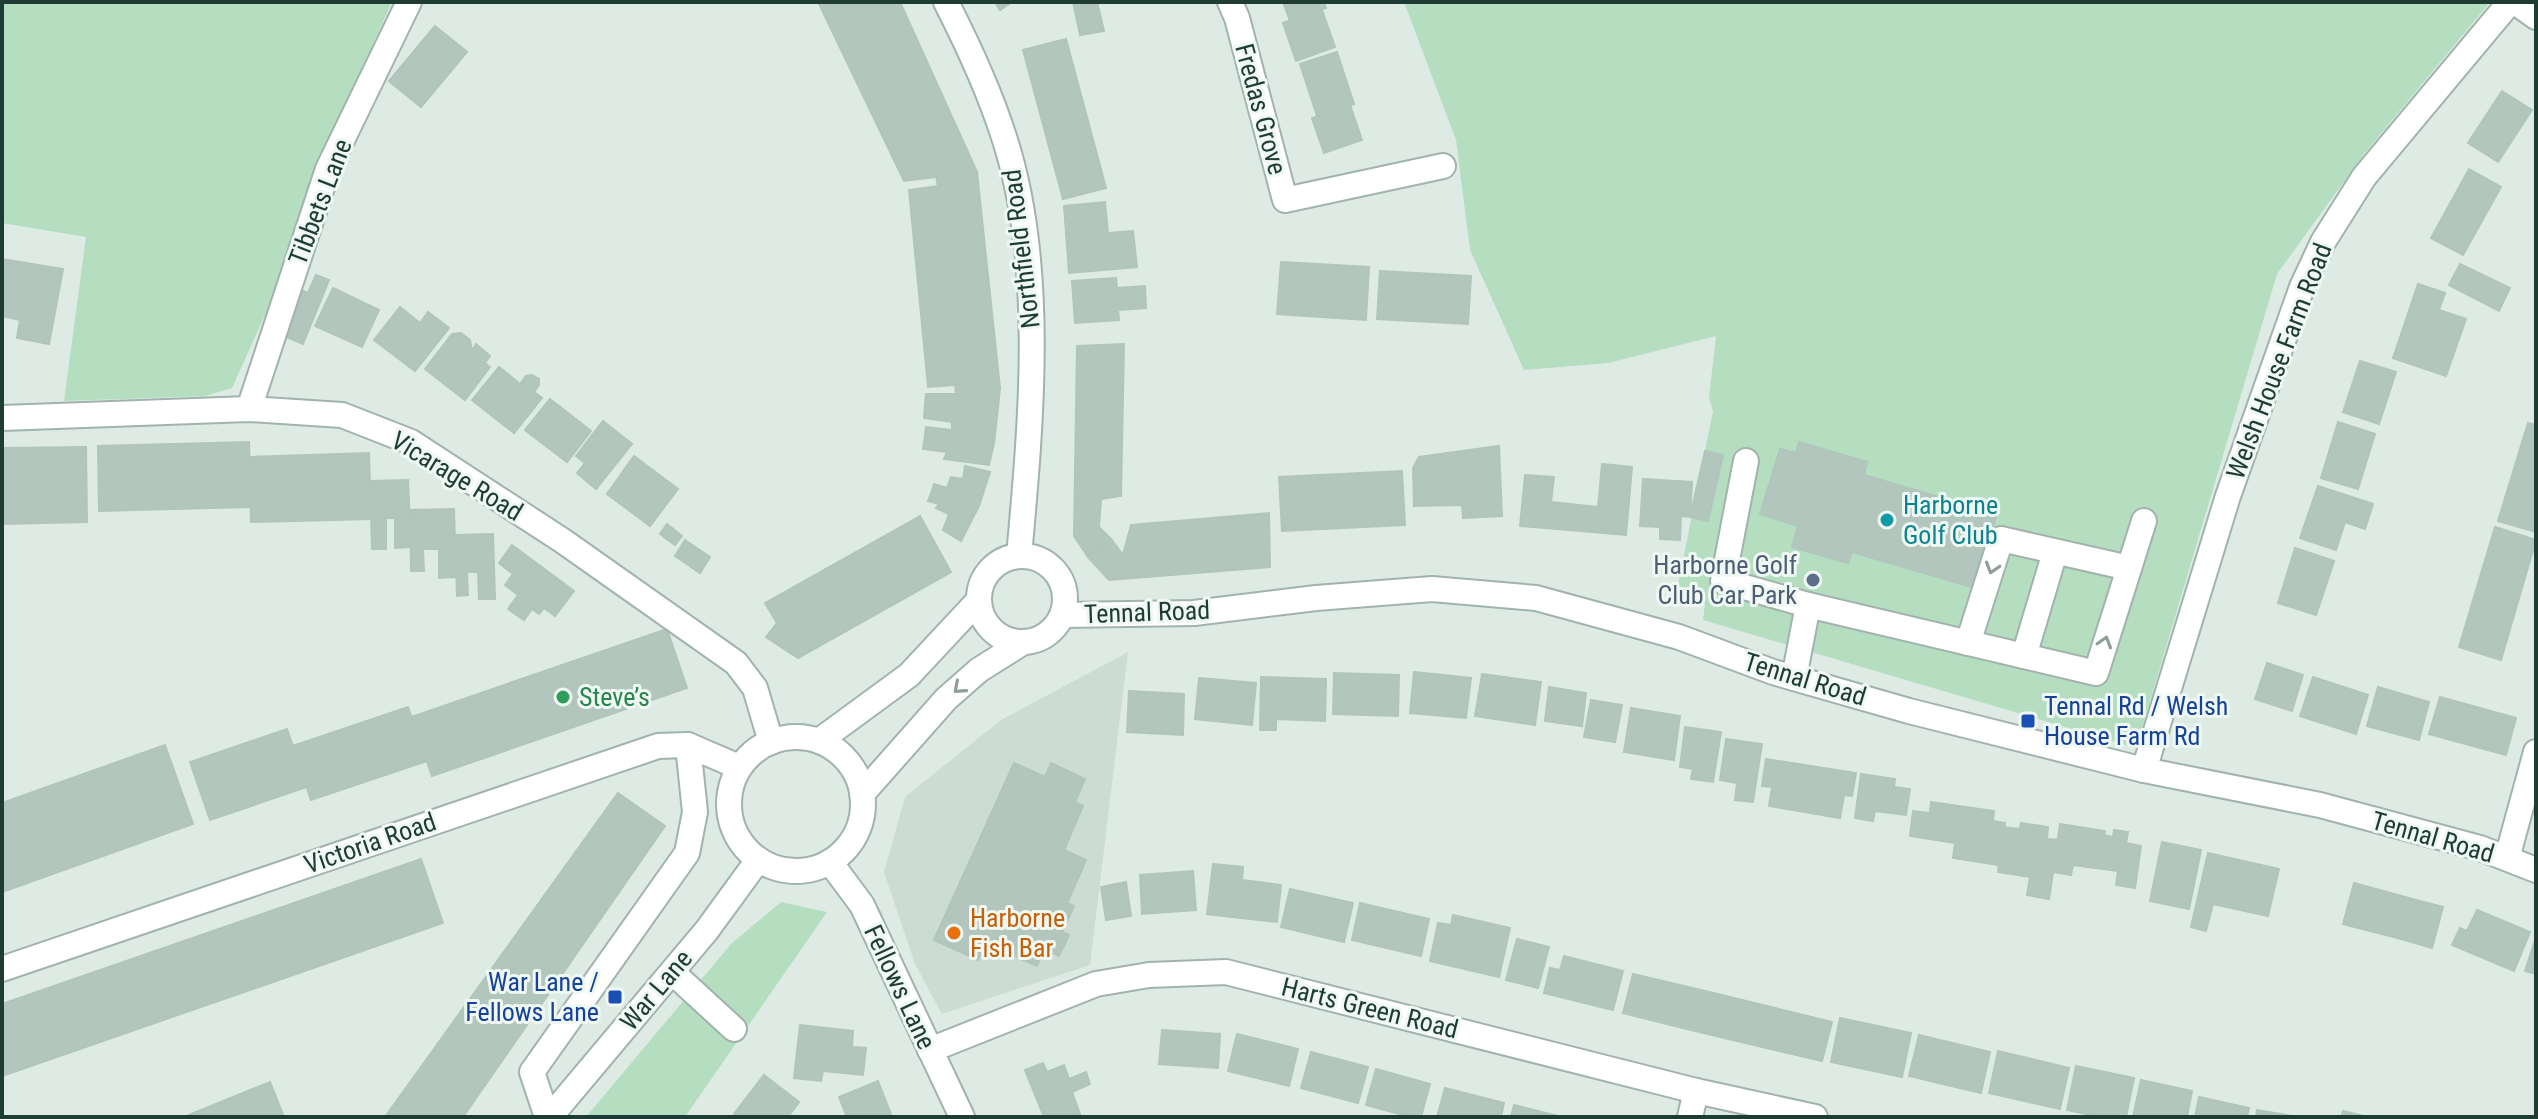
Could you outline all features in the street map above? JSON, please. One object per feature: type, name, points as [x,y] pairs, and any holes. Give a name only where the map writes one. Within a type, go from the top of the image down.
[{"type":"street","name":"Tibbets Lane","points":[[249,409],[328,169],[409,2]]},
{"type":"street","name":"Northfield Road","points":[[946,2],[980,73],[1005,138],[1023,224],[1032,337],[1028,455],[1019,556]]},
{"type":"street","name":"Fredas Grove","points":[[1230,2],[1237,18],[1285,200],[1443,166]]},
{"type":"street","points":[[2513,2],[2536,17]]},
{"type":"street","name":"Welsh House Farm Road","points":[[2144,770],[2228,496],[2302,287],[2323,242],[2364,177],[2513,2]]},
{"type":"street","name":"Vicarage Road","points":[[2,418],[249,409],[342,415],[411,442],[563,541],[736,663],[755,688],[771,742]]},
{"type":"street","points":[[1746,461],[1723,581],[1808,605],[2096,673],[2144,521]]},
{"type":"street","points":[[1968,643],[2001,539],[2129,568]]},
{"type":"street","points":[[2024,656],[2055,552]]},
{"type":"street","points":[[1019,556],[1037,559],[1051,567],[1062,581],[1066,598],[1063,615],[1047,636],[1022,643],[1005,640],[991,630],[982,617],[979,600],[980,587],[995,565],[1019,556]]},
{"type":"street","name":"Tennal Road","points":[[1063,615],[1194,613],[1316,598],[1432,589],[1536,598],[1679,637],[1794,678],[1909,711],[2144,770],[2320,805],[2507,858],[2536,870]]},
{"type":"street","points":[[819,741],[909,675],[979,600]]},
{"type":"street","points":[[1794,678],[1808,605]]},
{"type":"street","points":[[862,794],[946,699],[979,670],[1022,643]]},
{"type":"street","points":[[803,737],[819,741],[848,762],[857,777],[862,794],[862,814],[856,833],[845,850],[830,862],[812,869],[794,871],[775,868],[758,860],[742,846],[732,827],[729,797],[739,767],[753,752],[771,742],[803,737]]},
{"type":"street","points":[[548,1117],[532,1072],[687,853],[695,812],[688,745]]},
{"type":"street","name":"Victoria Road","points":[[2,969],[658,746],[688,745],[739,767]]},
{"type":"street","points":[[2507,858],[2536,752]]},
{"type":"street","name":"War Lane","points":[[548,1117],[707,930],[758,860]]},
{"type":"street","name":"Fellows Lane","points":[[830,862],[862,905],[962,1117]]},
{"type":"street","points":[[672,972],[734,1029]]},
{"type":"street","name":"Harts Green Road","points":[[930,1050],[1096,984],[1149,975],[1226,972],[1696,1091],[1815,1117]]},
{"type":"street","points":[[1690,1117],[1696,1091]]},
{"type":"shaded area","points":[[1128,652],[1090,965],[942,1014],[915,964],[884,872],[905,797],[1001,720]]},
{"type":"green space","points":[[2,2],[392,2],[321,159],[289,262],[232,388],[205,396],[64,401],[86,237],[2,223]]},
{"type":"green space","name":"Harborne Golf Club","points":[[1404,2],[2490,2],[2364,154],[2277,274],[2136,748],[1703,620],[1705,604],[1675,600],[1713,411],[1709,398],[1716,336],[1608,363],[1524,370],[1470,250],[1456,140]]},
{"type":"green space","points":[[781,902],[827,912],[685,1117],[586,1117],[731,944]]},
{"type":"building","points":[[900,2],[977,172],[904,181],[819,4]]},
{"type":"building","points":[[995,2],[1012,2],[1000,10]]},
{"type":"building","points":[[1073,2],[1097,2],[1104,31],[1080,35]]},
{"type":"building","points":[[1283,2],[1324,2],[1326,8],[1290,21]]},
{"type":"building","points":[[1322,10],[1335,47],[1296,61],[1283,23]]},
{"type":"building","points":[[435,26],[467,52],[421,107],[389,81]]},
{"type":"building","points":[[1066,39],[1106,188],[1063,199],[1023,50]]},
{"type":"building","points":[[1337,52],[1354,104],[1317,116],[1300,64]]},
{"type":"building","points":[[2502,91],[2532,110],[2498,162],[2468,143]]},
{"type":"building","points":[[1350,105],[1362,140],[1324,153],[1312,118]]},
{"type":"building","points":[[2469,169],[2501,187],[2463,255],[2431,238]]},
{"type":"building","points":[[977,172],[1000,388],[928,387],[909,190],[938,186],[936,176]]},
{"type":"building","points":[[1105,202],[1108,233],[1133,231],[1137,267],[1069,273],[1064,206]]},
{"type":"building","points":[[2,259],[63,269],[49,344],[17,338],[20,320],[2,316]]},
{"type":"building","points":[[1281,262],[1369,267],[1366,320],[1277,314]]},
{"type":"building","points":[[2460,264],[2510,288],[2499,311],[2449,285]]},
{"type":"building","points":[[1380,271],[1471,276],[1468,324],[1377,319]]},
{"type":"building","points":[[316,275],[329,280],[303,344],[279,334],[298,289],[308,293]]},
{"type":"building","points":[[1116,278],[1117,288],[1145,286],[1146,308],[1118,310],[1119,320],[1075,323],[1072,281]]},
{"type":"building","points":[[2418,284],[2445,293],[2439,310],[2466,319],[2446,376],[2393,358]]},
{"type":"building","points":[[333,288],[379,310],[362,347],[315,326]]},
{"type":"building","points":[[400,307],[420,323],[428,312],[449,328],[415,371],[374,340]]},
{"type":"building","points":[[461,333],[470,340],[472,351],[476,344],[490,356],[485,363],[490,367],[465,400],[425,369],[452,334]]},
{"type":"building","points":[[1124,344],[1121,496],[1101,499],[1099,527],[1111,539],[1088,557],[1074,536],[1077,346]]},
{"type":"building","points":[[2360,361],[2396,372],[2379,424],[2343,412]]},
{"type":"building","points":[[499,367],[520,384],[526,376],[539,379],[534,392],[542,398],[514,433],[472,400]]},
{"type":"building","points":[[955,385],[1000,388],[998,408],[925,404],[926,394],[956,394]]},
{"type":"building","points":[[550,399],[591,431],[567,462],[525,430]]},
{"type":"building","points":[[925,404],[998,408],[994,443],[925,435],[926,427],[952,430],[952,422],[924,418]]},
{"type":"building","points":[[603,421],[632,444],[596,489],[577,473],[585,463],[576,456]]},
{"type":"building","points":[[2338,422],[2375,434],[2358,489],[2321,478]]},
{"type":"building","points":[[2528,423],[2536,425],[2536,532],[2498,521]]},
{"type":"building","points":[[925,435],[994,443],[989,465],[944,459],[947,452],[923,449]]},
{"type":"building","points":[[249,442],[251,507],[99,511],[98,446]]},
{"type":"building","name":"Harborne Golf Club","points":[[1799,442],[1867,462],[1864,475],[1997,514],[1975,588],[1852,552],[1848,563],[1792,547],[1798,526],[1760,514],[1780,449],[1796,453]]},
{"type":"building","points":[[1499,446],[1502,516],[1463,518],[1462,505],[1414,506],[1413,468],[1419,457]]},
{"type":"building","points":[[86,447],[87,522],[2,524],[2,448]]},
{"type":"building","points":[[1705,451],[1723,455],[1708,521],[1690,517]]},
{"type":"building","points":[[369,453],[371,519],[251,522],[249,457]]},
{"type":"building","points":[[634,456],[678,489],[650,526],[607,494]]},
{"type":"building","points":[[1602,464],[1632,467],[1626,535],[1520,526],[1525,475],[1554,477],[1551,502],[1598,507]]},
{"type":"building","points":[[965,466],[990,472],[979,506],[932,491],[934,484],[947,488],[951,477],[963,479]]},
{"type":"building","points":[[1402,471],[1405,525],[1282,531],[1279,477]]},
{"type":"building","points":[[1643,479],[1692,482],[1690,517],[1681,516],[1680,540],[1660,539],[1660,527],[1640,526]]},
{"type":"building","points":[[408,480],[411,547],[395,548],[395,518],[386,518],[386,549],[372,549],[370,481]]},
{"type":"building","points":[[2318,486],[2373,504],[2365,529],[2345,522],[2336,550],[2300,538]]},
{"type":"building","points":[[932,491],[979,506],[961,541],[943,530],[949,514],[936,508],[939,504],[928,501]]},
{"type":"building","points":[[454,509],[456,577],[439,578],[439,549],[423,549],[424,571],[411,571],[410,510]]},
{"type":"building","points":[[1269,513],[1270,567],[1109,580],[1088,557],[1111,539],[1123,555],[1131,525]]},
{"type":"building","points":[[920,516],[951,572],[798,658],[766,637],[777,623],[765,603]]},
{"type":"building","points":[[667,524],[682,536],[675,545],[660,534]]},
{"type":"building","points":[[2495,527],[2536,540],[2501,660],[2459,647]]},
{"type":"building","points":[[493,534],[495,599],[479,599],[478,572],[467,572],[468,595],[457,596],[455,535]]},
{"type":"building","points":[[685,540],[710,557],[700,573],[675,556]]},
{"type":"building","points":[[512,545],[574,591],[555,616],[544,608],[539,614],[532,609],[524,620],[508,609],[518,595],[505,585],[513,574],[499,563]]},
{"type":"building","points":[[2295,548],[2334,561],[2316,615],[2278,603]]},
{"type":"building","points":[[667,629],[687,688],[432,776],[411,717]]},
{"type":"building","points":[[2267,663],[2303,675],[2292,711],[2255,699]]},
{"type":"building","points":[[1414,672],[1471,678],[1466,718],[1410,713]]},
{"type":"building","points":[[1334,673],[1399,675],[1398,716],[1333,714]]},
{"type":"building","points":[[1482,674],[1541,682],[1535,725],[1475,716]]},
{"type":"building","points":[[1261,677],[1326,679],[1325,721],[1276,719],[1276,730],[1260,730]]},
{"type":"building","points":[[2313,677],[2368,695],[2356,734],[2300,716]]},
{"type":"building","points":[[1199,678],[1256,683],[1252,725],[1195,719]]},
{"type":"building","points":[[1549,687],[1586,693],[1582,726],[1545,721]]},
{"type":"building","points":[[2378,687],[2429,702],[2419,740],[2367,726]]},
{"type":"building","points":[[1129,691],[1184,694],[1183,735],[1127,732]]},
{"type":"building","points":[[2440,697],[2516,718],[2506,755],[2429,734]]},
{"type":"building","points":[[1591,700],[1622,705],[1615,742],[1584,737]]},
{"type":"building","points":[[408,707],[427,761],[311,800],[293,746]]},
{"type":"building","points":[[1631,708],[1680,716],[1674,760],[1624,752]]},
{"type":"building","points":[[1685,727],[1721,732],[1713,782],[1691,779],[1693,769],[1680,767]]},
{"type":"building","points":[[287,729],[307,787],[210,820],[190,762]]},
{"type":"building","points":[[1726,739],[1762,744],[1753,802],[1735,800],[1737,783],[1720,780]]},
{"type":"building","points":[[165,745],[193,824],[2,892],[2,803]]},
{"type":"building","points":[[1766,759],[1856,773],[1852,796],[1844,795],[1840,818],[1769,806],[1772,787],[1762,786]]},
{"type":"building","points":[[1014,763],[1045,777],[1051,763],[1085,779],[1075,802],[1083,806],[1064,850],[1086,860],[1067,903],[1074,906],[1062,932],[1069,935],[1059,956],[1044,949],[1037,966],[986,943],[978,960],[934,940]]},
{"type":"building","points":[[1861,774],[1895,779],[1894,787],[1910,789],[1906,815],[1875,811],[1873,821],[1855,818]]},
{"type":"building","points":[[618,793],[665,826],[463,1117],[385,1117]]},
{"type":"building","points":[[1931,802],[1994,811],[1993,821],[2005,823],[1999,865],[1953,858],[1955,843],[1910,836],[1913,811],[1930,813]]},
{"type":"building","points":[[2021,823],[2048,827],[2047,839],[2058,840],[2049,899],[2027,895],[2030,877],[1998,872],[2004,827],[2020,829]]},
{"type":"building","points":[[2060,824],[2105,831],[2104,835],[2113,837],[2114,830],[2128,832],[2126,843],[2141,846],[2135,888],[2116,885],[2118,871],[2073,865],[2071,875],[2053,872]]},
{"type":"building","points":[[2162,842],[2201,850],[2189,909],[2150,901]]},
{"type":"building","points":[[2208,853],[2279,869],[2268,916],[2213,904],[2206,931],[2191,927]]},
{"type":"building","points":[[421,859],[443,923],[2,1076],[2,1004]]},
{"type":"building","points":[[1213,864],[1243,867],[1242,880],[1281,885],[1277,922],[1207,914]]},
{"type":"building","points":[[1193,871],[1196,910],[1142,914],[1140,875]]},
{"type":"building","points":[[1126,882],[1131,916],[1106,920],[1101,887]]},
{"type":"building","points":[[2354,883],[2416,900],[2405,940],[2343,924]]},
{"type":"building","points":[[1290,889],[1353,903],[1344,942],[1281,927]]},
{"type":"building","points":[[2416,900],[2443,907],[2432,948],[2405,940]]},
{"type":"building","points":[[1360,903],[1429,919],[1421,956],[1352,940]]},
{"type":"building","points":[[2477,910],[2530,932],[2514,971],[2452,945],[2460,928],[2467,931]]},
{"type":"building","points":[[1453,915],[1510,928],[1499,977],[1430,961],[1438,923],[1451,925]]},
{"type":"building","points":[[2536,937],[2536,974],[2525,971]]},
{"type":"building","points":[[1517,939],[1549,947],[1538,988],[1506,980]]},
{"type":"building","points":[[1564,956],[1623,971],[1613,1010],[1544,993],[1550,968],[1560,970]]},
{"type":"building","points":[[1633,974],[1701,990],[1691,1030],[1623,1013]]},
{"type":"building","points":[[1701,990],[1767,1006],[1758,1046],[1691,1030]]},
{"type":"building","points":[[1767,1006],[1832,1022],[1822,1061],[1758,1046]]},
{"type":"building","points":[[1840,1018],[1911,1033],[1902,1077],[1831,1062]]},
{"type":"building","points":[[800,1025],[853,1031],[852,1047],[866,1048],[863,1075],[823,1071],[821,1081],[794,1078]]},
{"type":"building","points":[[1162,1030],[1220,1034],[1218,1068],[1159,1064]]},
{"type":"building","points":[[1237,1034],[1298,1049],[1289,1086],[1228,1071]]},
{"type":"building","points":[[1919,1035],[1990,1052],[1981,1093],[1909,1076]]},
{"type":"building","points":[[1998,1051],[2069,1068],[2060,1109],[1989,1093]]},
{"type":"building","points":[[1311,1052],[1368,1067],[1358,1103],[1301,1088]]},
{"type":"building","points":[[1043,1063],[1047,1072],[1064,1065],[1069,1079],[1086,1072],[1090,1084],[1072,1092],[1081,1117],[1044,1117],[1025,1070]]},
{"type":"building","points":[[2076,1066],[2134,1078],[2126,1117],[2100,1117],[2067,1110]]},
{"type":"building","points":[[1376,1069],[1430,1084],[1421,1117],[1366,1105]]},
{"type":"building","points":[[764,1075],[799,1102],[788,1117],[737,1117],[734,1114]]},
{"type":"building","points":[[2141,1080],[2192,1091],[2187,1117],[2133,1117]]},
{"type":"building","points":[[878,1081],[892,1117],[847,1117],[839,1097]]},
{"type":"building","points":[[270,1082],[284,1117],[184,1117]]},
{"type":"building","points":[[1445,1088],[1504,1103],[1501,1117],[1437,1117]]},
{"type":"building","points":[[2199,1097],[2249,1108],[2247,1117],[2195,1117]]},
{"type":"building","points":[[1514,1105],[1562,1117],[1511,1117]]},
{"type":"building","points":[[2257,1110],[2298,1117],[2256,1117]]},
{"type":"building","points":[[2343,1111],[2368,1117],[2341,1117]]},
{"type":"place","name":"Harborne Golf Club","points":[[1887,520]]},
{"type":"place","name":"Harborne Golf Club Car Park","points":[[1813,580]]},
{"type":"place","name":"Steve’s","points":[[563,697]]},
{"type":"place","name":"Tennal Rd / Welsh House Farm Rd","points":[[2028,721]]},
{"type":"place","name":"Harborne Fish Bar","points":[[954,933]]},
{"type":"place","name":"War Lane / Fellows Lane","points":[[615,997]]}]
